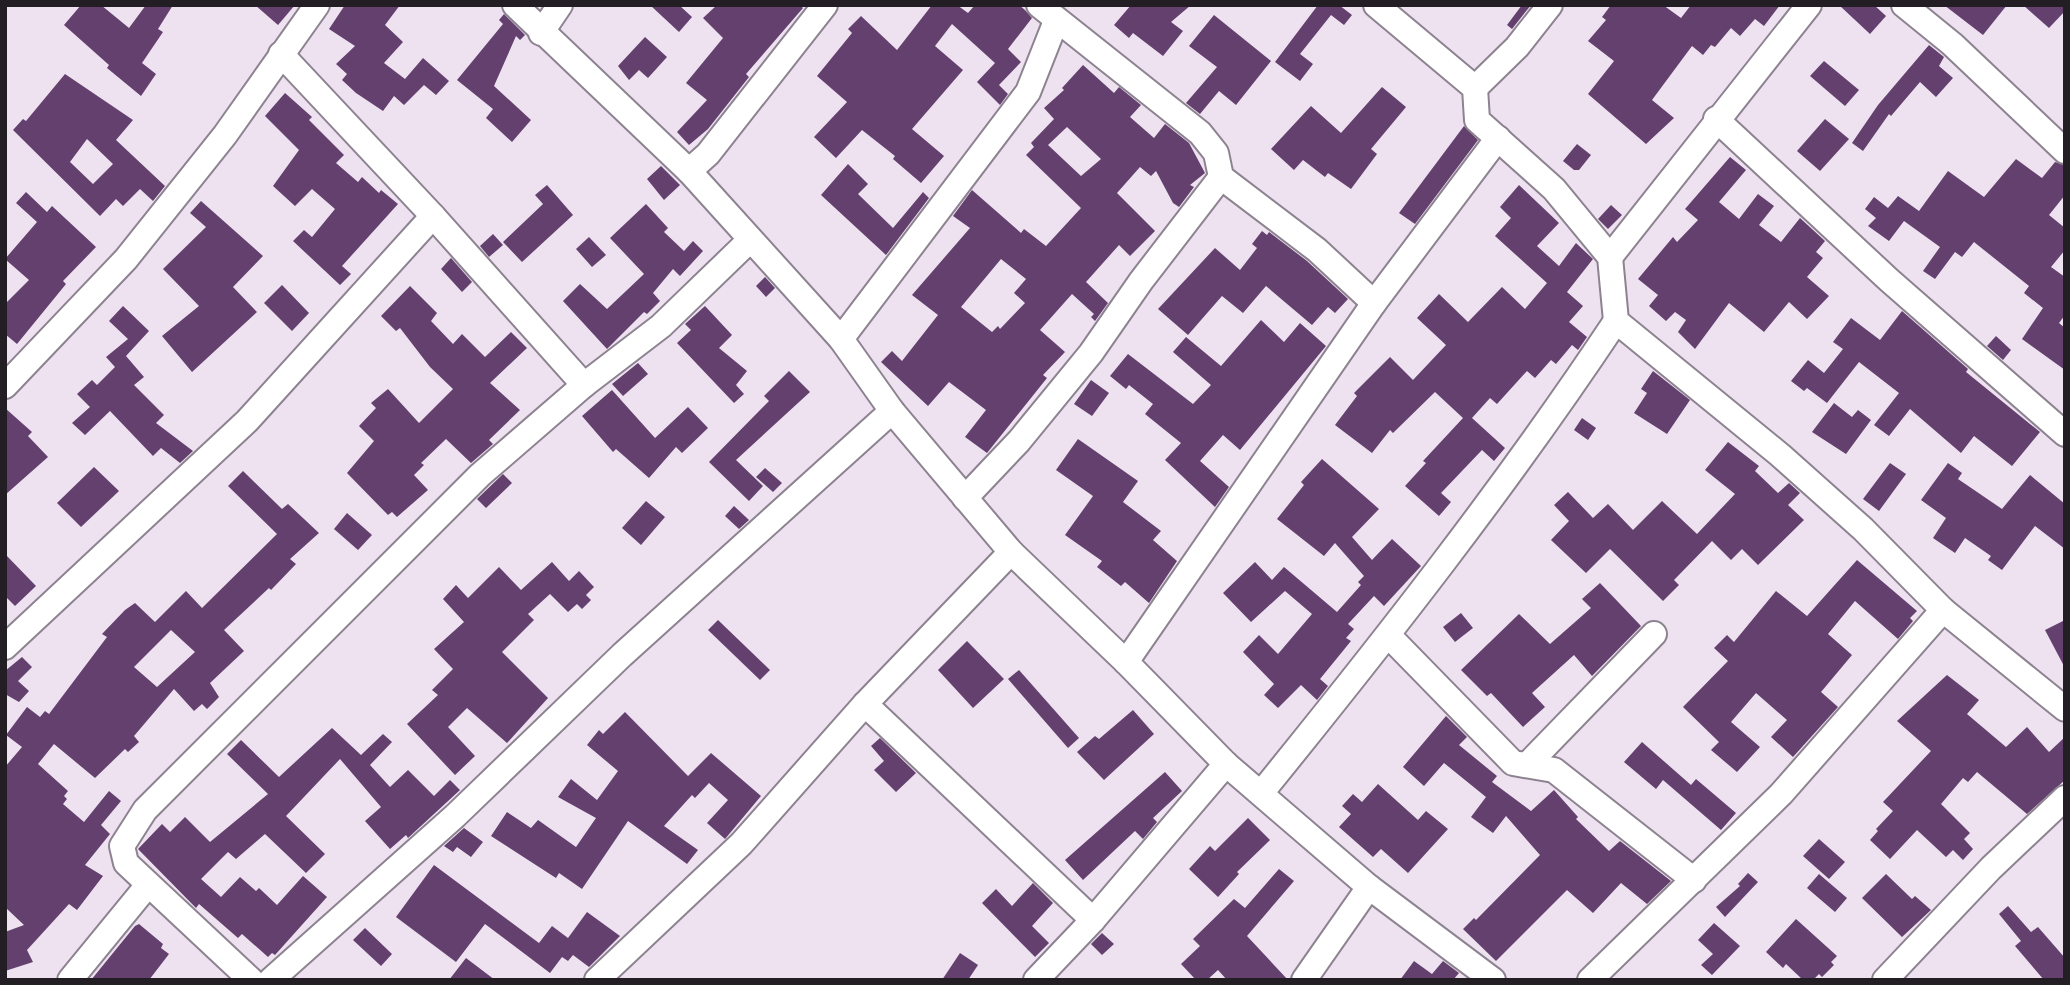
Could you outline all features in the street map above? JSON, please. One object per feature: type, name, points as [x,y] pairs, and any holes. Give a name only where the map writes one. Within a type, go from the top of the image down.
[{"type":"street","points":[[5,386],[126,259],[225,135],[317,5]]},
{"type":"street","points":[[515,5],[541,33],[689,172],[841,339],[892,411],[1010,552],[1126,662],[1226,764],[1262,792],[1369,887],[1493,980]]},
{"type":"street","points":[[541,33],[560,5]]},
{"type":"street","points":[[689,172],[708,154],[825,5]]},
{"type":"street","points":[[1262,792],[1389,636],[1545,427],[1616,321],[1610,257],[1554,189],[1477,120],[1475,88],[1376,5]]},
{"type":"street","points":[[1475,88],[1517,47],[1550,5]]},
{"type":"street","points":[[1610,257],[1716,119],[1809,5]]},
{"type":"street","points":[[1904,5],[1952,44],[2065,150]]},
{"type":"street","points":[[841,339],[1028,92],[1048,13],[1200,134],[1216,153],[1222,177],[1317,250],[1374,303]]},
{"type":"street","points":[[281,54],[433,216],[584,385]]},
{"type":"street","points":[[1716,119],[1889,280],[2065,434]]},
{"type":"street","points":[[1126,662],[1374,303],[1498,138]]},
{"type":"street","points":[[965,498],[1019,441],[1091,353],[1141,281],[1222,177]]},
{"type":"street","points":[[5,647],[247,421],[433,216]]},
{"type":"street","points":[[251,980],[125,863],[122,846],[145,810],[480,475],[584,385],[661,326],[750,240]]},
{"type":"street","points":[[1616,321],[1780,455],[1863,530],[1943,610],[2065,709]]},
{"type":"street","points":[[271,980],[455,816],[622,655],[892,411]]},
{"type":"street","points":[[597,980],[741,844],[865,704],[1010,552]]},
{"type":"street","points":[[1590,980],[1781,794],[1943,610]]},
{"type":"street","points":[[1527,765],[1654,634]]},
{"type":"street","points":[[1389,636],[1513,763],[1554,770],[1694,880]]},
{"type":"street","points":[[865,704],[1093,920]]},
{"type":"street","points":[[1036,980],[1093,920],[1226,764]]},
{"type":"street","points":[[1885,980],[1991,868],[2065,798]]},
{"type":"street","points":[[70,980],[147,886]]},
{"type":"street","points":[[1304,980],[1369,887]]},
{"type":"building","points":[[81,5],[101,5],[129,28],[146,5],[173,5],[158,29],[163,32],[142,63],[156,74],[141,96],[107,68],[109,65],[64,25]]},
{"type":"building","points":[[255,5],[295,5],[278,25]]},
{"type":"building","points":[[345,5],[400,5],[385,25],[403,42],[384,63],[405,79],[423,58],[449,81],[436,95],[424,85],[404,105],[394,96],[383,111],[356,93],[342,80],[347,74],[336,64],[355,46],[329,29]]},
{"type":"building","points":[[650,5],[679,5],[692,17],[679,32]]},
{"type":"building","points":[[717,5],[800,5],[803,8],[746,74],[749,77],[708,129],[689,145],[677,132],[707,100],[686,83],[723,38],[703,18]]},
{"type":"building","points":[[932,5],[957,5],[968,13],[975,5],[1019,5],[1032,18],[1008,49],[1021,62],[999,85],[1008,94],[1000,105],[977,82],[995,63],[952,24],[935,46],[963,70],[912,129],[944,156],[921,183],[893,159],[895,156],[862,130],[836,158],[814,137],[847,102],[817,76],[852,33],[848,29],[861,16],[897,50]]},
{"type":"building","points":[[1131,5],[1191,5],[1171,22],[1183,31],[1163,56],[1133,33],[1129,38],[1114,25]]},
{"type":"building","points":[[1318,5],[1339,5],[1352,15],[1344,25],[1331,15],[1300,54],[1313,64],[1300,81],[1275,62]]},
{"type":"building","points":[[1522,5],[1531,5],[1512,29],[1507,25]]},
{"type":"building","points":[[1611,5],[1663,5],[1681,18],[1691,5],[1780,5],[1764,26],[1755,19],[1740,36],[1731,28],[1715,47],[1711,45],[1703,55],[1692,46],[1652,100],[1674,118],[1646,144],[1588,94],[1614,61],[1588,41],[1606,20],[1602,17]]},
{"type":"building","points":[[1839,5],[1874,5],[1886,16],[1870,34]]},
{"type":"building","points":[[1944,5],[2007,5],[1983,35]]},
{"type":"building","points":[[2023,5],[2065,5],[2065,11],[2049,28]]},
{"type":"building","points":[[504,14],[525,35],[520,40],[516,36],[494,86],[531,120],[512,142],[486,118],[493,109],[457,80],[503,24],[499,20]]},
{"type":"building","points":[[1214,15],[1271,61],[1236,105],[1219,91],[1200,114],[1186,103],[1217,67],[1189,46]]},
{"type":"building","points":[[645,37],[667,57],[648,78],[639,70],[629,80],[618,66]]},
{"type":"building","points":[[1929,45],[1944,57],[1939,66],[1953,78],[1936,97],[1920,82],[1891,116],[1889,114],[1863,151],[1852,143],[1878,105]]},
{"type":"building","points":[[1824,61],[1859,90],[1845,106],[1810,76]]},
{"type":"building","points":[[1083,65],[1114,93],[1119,87],[1141,105],[1130,117],[1154,138],[1165,124],[1189,143],[1205,173],[1190,185],[1194,187],[1179,207],[1173,203],[1156,171],[1151,176],[1140,167],[1117,193],[1155,231],[1130,256],[1119,245],[1086,282],[1108,303],[1095,321],[1091,317],[1094,314],[1072,294],[1040,330],[1065,352],[1043,375],[1047,378],[987,453],[965,437],[986,410],[949,382],[928,406],[881,362],[892,351],[902,361],[938,315],[912,295],[970,228],[953,216],[972,190],[1021,233],[1024,229],[1046,246],[1081,208],[1026,155],[1034,147],[1031,143],[1054,119],[1044,108],[1064,90],[1062,88]],"holes":[[[1067,127],[1101,159],[1081,176],[1048,145]],[[1001,259],[1026,279],[1014,293],[1025,303],[1000,329],[998,326],[992,332],[961,307]]]},
{"type":"building","points":[[65,74],[133,120],[116,140],[165,186],[153,201],[140,189],[123,206],[116,199],[100,216],[13,130],[23,119],[26,121]],"holes":[[[87,139],[113,164],[93,184],[70,162]]]},
{"type":"building","points":[[1382,87],[1406,107],[1371,149],[1377,154],[1351,189],[1328,173],[1325,177],[1303,160],[1294,170],[1271,149],[1311,106],[1341,133]]},
{"type":"building","points":[[285,93],[312,117],[309,120],[344,155],[336,163],[358,182],[362,177],[379,193],[381,190],[398,204],[342,266],[351,274],[340,285],[293,241],[304,230],[312,237],[335,209],[312,189],[295,206],[273,186],[299,150],[265,116]]},
{"type":"building","points":[[1825,119],[1849,139],[1820,171],[1797,151]]},
{"type":"building","points":[[1464,126],[1478,140],[1415,224],[1399,213]]},
{"type":"building","points":[[1577,144],[1591,155],[1579,170],[1574,170],[1563,161]]},
{"type":"building","points":[[1730,157],[1746,170],[1719,202],[1739,219],[1758,194],[1774,206],[1759,225],[1781,242],[1800,218],[1825,241],[1816,252],[1823,258],[1807,277],[1829,296],[1807,319],[1789,302],[1764,332],[1729,303],[1695,349],[1678,332],[1686,320],[1675,312],[1666,321],[1649,306],[1658,295],[1638,279],[1673,237],[1677,242],[1698,220],[1685,209]]},
{"type":"building","points":[[2016,159],[2042,178],[2055,162],[2065,165],[2065,195],[2049,215],[2065,228],[2065,250],[2051,267],[2065,277],[2065,315],[2059,323],[2065,328],[2065,370],[2022,339],[2043,308],[2024,293],[2029,286],[1974,242],[1962,257],[1955,252],[1935,279],[1923,271],[1940,247],[1904,221],[1889,241],[1868,226],[1876,218],[1865,209],[1874,197],[1888,208],[1898,196],[1919,211],[1948,171],[1984,197]]},
{"type":"building","points":[[848,164],[868,184],[858,194],[893,228],[923,192],[929,198],[886,255],[821,195]]},
{"type":"building","points":[[661,166],[680,185],[664,200],[647,179]]},
{"type":"building","points":[[547,185],[573,215],[522,262],[503,242],[543,204],[535,195]]},
{"type":"building","points":[[1519,185],[1559,223],[1537,246],[1559,266],[1576,243],[1593,259],[1567,292],[1583,306],[1569,322],[1587,337],[1578,350],[1572,345],[1556,364],[1551,360],[1535,378],[1527,371],[1497,404],[1490,398],[1472,418],[1505,448],[1494,461],[1482,450],[1441,493],[1451,502],[1439,516],[1405,486],[1426,463],[1423,461],[1463,418],[1435,392],[1393,433],[1390,430],[1372,453],[1335,425],[1357,396],[1354,393],[1390,357],[1413,380],[1446,345],[1417,318],[1439,294],[1468,322],[1502,287],[1525,309],[1547,283],[1495,236],[1511,218],[1500,207]]},
{"type":"building","points":[[26,192],[47,212],[52,206],[96,247],[63,281],[66,284],[17,344],[5,334],[5,304],[29,280],[5,259],[37,222],[16,203]]},
{"type":"building","points":[[201,201],[263,256],[233,287],[257,312],[192,372],[162,336],[199,306],[163,269],[206,227],[190,213]]},
{"type":"building","points":[[646,204],[668,228],[664,232],[684,251],[693,241],[703,251],[680,276],[673,269],[653,293],[660,301],[647,314],[644,312],[607,349],[563,301],[580,284],[607,309],[644,274],[610,238]]},
{"type":"building","points":[[1611,205],[1622,215],[1608,229],[1598,219]]},
{"type":"building","points":[[1262,231],[1267,235],[1269,232],[1307,261],[1348,299],[1335,313],[1328,307],[1312,325],[1266,286],[1243,313],[1222,296],[1188,335],[1158,309],[1215,248],[1240,270],[1257,248],[1252,244]]},
{"type":"building","points":[[493,234],[503,245],[489,257],[480,246]]},
{"type":"building","points":[[589,237],[606,255],[592,267],[576,249]]},
{"type":"building","points":[[451,258],[472,282],[462,292],[441,269]]},
{"type":"building","points":[[765,277],[775,288],[766,297],[756,286]]},
{"type":"building","points":[[282,285],[309,313],[292,331],[264,303]]},
{"type":"building","points":[[410,286],[437,313],[431,321],[453,344],[462,334],[485,357],[511,332],[527,348],[490,383],[520,410],[489,440],[493,444],[471,463],[446,439],[421,463],[424,465],[414,475],[428,490],[397,517],[392,512],[388,515],[347,473],[374,441],[359,426],[376,408],[371,403],[388,389],[419,423],[453,389],[430,367],[400,328],[396,331],[381,316]]},
{"type":"building","points":[[123,306],[149,331],[126,356],[144,377],[134,385],[164,415],[156,423],[193,451],[180,463],[161,448],[153,456],[110,411],[85,435],[72,423],[90,407],[77,394],[92,380],[97,385],[115,367],[106,357],[128,339],[109,321]]},
{"type":"building","points":[[705,306],[732,335],[719,348],[747,371],[736,385],[744,394],[734,403],[677,343],[691,330],[685,324]]},
{"type":"building","points":[[1902,311],[1968,369],[1966,372],[2040,432],[2012,466],[1974,436],[1961,453],[1910,409],[1889,436],[1874,425],[1899,393],[1859,362],[1827,403],[1807,388],[1804,391],[1791,381],[1808,360],[1824,373],[1843,349],[1833,342],[1851,318],[1880,340]]},
{"type":"building","points":[[1261,320],[1284,342],[1300,323],[1326,346],[1240,450],[1223,435],[1200,461],[1229,487],[1215,507],[1165,460],[1181,443],[1145,414],[1153,404],[1129,385],[1126,389],[1110,376],[1128,354],[1193,404],[1211,385],[1173,352],[1186,337],[1221,366]]},
{"type":"building","points":[[1996,336],[2011,350],[2003,360],[1987,346]]},
{"type":"building","points":[[638,363],[648,374],[623,396],[612,384]]},
{"type":"building","points":[[789,371],[810,392],[736,460],[763,486],[749,501],[709,462],[769,401],[764,396]]},
{"type":"building","points":[[1653,371],[1690,400],[1667,434],[1634,413],[1647,393],[1641,389]]},
{"type":"building","points":[[1091,380],[1109,393],[1092,416],[1074,404]]},
{"type":"building","points":[[612,390],[655,438],[688,407],[708,428],[682,453],[676,447],[649,478],[616,449],[613,452],[582,416]]},
{"type":"building","points":[[1834,403],[1852,417],[1858,410],[1871,420],[1846,454],[1812,432]]},
{"type":"building","points":[[5,408],[32,432],[28,436],[48,457],[5,495]]},
{"type":"building","points":[[1582,418],[1596,428],[1588,440],[1574,430]]},
{"type":"building","points":[[1078,439],[1138,481],[1123,502],[1161,531],[1153,540],[1177,561],[1149,603],[1125,582],[1121,586],[1097,567],[1102,561],[1065,535],[1093,496],[1056,470]]},
{"type":"building","points":[[1728,442],[1759,466],[1755,471],[1778,493],[1789,483],[1800,493],[1788,505],[1804,520],[1758,565],[1742,549],[1731,560],[1712,541],[1674,580],[1679,585],[1663,601],[1610,549],[1586,573],[1551,540],[1569,521],[1554,505],[1568,492],[1593,518],[1608,504],[1633,530],[1662,501],[1697,534],[1735,494],[1705,470]]},
{"type":"building","points":[[1322,459],[1379,509],[1352,537],[1372,560],[1392,539],[1421,566],[1384,606],[1374,596],[1348,624],[1354,629],[1346,638],[1351,641],[1320,679],[1328,686],[1317,700],[1301,685],[1278,708],[1264,695],[1274,684],[1243,652],[1259,635],[1278,654],[1312,614],[1285,591],[1251,622],[1223,593],[1255,562],[1272,580],[1284,567],[1337,612],[1361,585],[1358,582],[1364,576],[1335,543],[1324,556],[1277,519],[1304,485],[1301,482]]},
{"type":"building","points":[[1890,463],[1906,474],[1879,511],[1863,499]]},
{"type":"building","points":[[1948,463],[1962,473],[1958,479],[2002,509],[2030,475],[2065,504],[2065,549],[2035,526],[2002,570],[1988,560],[1991,556],[1965,538],[1955,553],[1933,538],[1946,518],[1921,500]]},
{"type":"building","points":[[94,467],[119,491],[81,527],[57,503]]},
{"type":"building","points":[[765,468],[782,483],[773,492],[756,477]]},
{"type":"building","points":[[243,471],[282,509],[288,504],[319,533],[290,559],[296,564],[271,590],[269,588],[224,630],[244,651],[210,683],[219,697],[207,709],[202,704],[194,711],[174,689],[134,736],[139,742],[128,752],[125,749],[95,778],[54,744],[38,764],[68,791],[63,804],[84,822],[109,791],[121,801],[101,825],[110,834],[85,865],[103,876],[77,910],[69,904],[27,950],[33,962],[5,971],[5,932],[24,925],[5,907],[5,767],[22,747],[6,735],[27,707],[40,717],[45,711],[49,714],[107,637],[102,634],[125,610],[135,603],[155,622],[186,591],[202,608],[277,534],[228,486]],"holes":[[[171,630],[195,652],[157,687],[134,667]]]},
{"type":"building","points":[[503,474],[512,483],[486,508],[477,499]]},
{"type":"building","points":[[646,501],[665,517],[641,545],[622,528]]},
{"type":"building","points":[[734,506],[749,520],[739,529],[725,516]]},
{"type":"building","points":[[347,513],[372,535],[358,550],[334,529]]},
{"type":"building","points":[[5,554],[36,586],[15,606],[5,596]]},
{"type":"building","points":[[1857,560],[1917,611],[1910,618],[1913,621],[1898,639],[1855,601],[1828,634],[1852,655],[1821,692],[1838,707],[1793,757],[1771,737],[1787,720],[1756,693],[1731,722],[1760,747],[1737,772],[1711,750],[1719,742],[1683,707],[1728,661],[1714,648],[1727,635],[1734,642],[1776,591],[1807,616]]},
{"type":"building","points":[[552,562],[569,581],[579,571],[594,587],[586,595],[591,600],[582,609],[577,604],[568,612],[550,594],[528,614],[534,620],[502,652],[548,698],[507,743],[467,708],[448,727],[475,756],[455,775],[407,724],[438,695],[432,690],[453,669],[434,649],[464,622],[443,599],[456,585],[468,598],[499,567],[521,590]]},
{"type":"building","points":[[1600,583],[1641,626],[1592,676],[1574,655],[1532,693],[1545,707],[1523,727],[1491,693],[1487,696],[1461,670],[1519,614],[1550,644],[1591,608],[1582,599]]},
{"type":"building","points":[[1461,613],[1473,628],[1455,642],[1443,627]]},
{"type":"building","points":[[718,620],[770,670],[760,680],[708,630]]},
{"type":"building","points":[[2065,620],[2065,668],[2045,630]]},
{"type":"building","points":[[967,641],[1004,679],[973,708],[938,670]]},
{"type":"building","points":[[22,657],[32,667],[18,681],[29,691],[19,702],[5,694],[5,671]]},
{"type":"building","points":[[1019,670],[1079,738],[1068,748],[1008,679]]},
{"type":"building","points":[[1947,675],[1979,700],[1967,714],[2006,747],[2027,727],[2049,752],[2065,737],[2065,780],[2027,814],[1977,772],[1968,782],[1963,778],[1941,804],[1970,833],[1964,839],[1973,849],[1963,860],[1953,850],[1946,857],[1917,830],[1890,859],[1870,840],[1878,831],[1876,829],[1893,811],[1883,802],[1931,751],[1897,721]]},
{"type":"building","points":[[1133,710],[1154,734],[1104,780],[1077,752],[1095,736],[1099,739]]},
{"type":"building","points":[[625,712],[688,776],[711,753],[761,796],[725,839],[707,823],[728,800],[709,783],[695,798],[692,795],[664,826],[698,850],[687,864],[628,821],[582,889],[559,873],[556,878],[491,836],[507,812],[531,828],[538,820],[576,847],[596,818],[558,797],[571,779],[597,800],[618,771],[587,745],[599,730],[603,734]]},
{"type":"building","points":[[1446,716],[1467,737],[1459,745],[1497,776],[1492,782],[1531,811],[1554,790],[1578,817],[1576,819],[1609,851],[1620,841],[1671,881],[1647,904],[1621,883],[1593,913],[1567,890],[1496,961],[1463,929],[1474,918],[1476,920],[1540,855],[1506,816],[1493,833],[1471,817],[1486,797],[1444,763],[1424,786],[1403,767]]},
{"type":"building","points":[[332,728],[361,755],[383,734],[392,742],[370,765],[390,787],[408,770],[434,796],[450,780],[460,790],[408,838],[406,835],[390,849],[365,821],[381,807],[340,759],[286,816],[325,854],[306,873],[265,834],[236,859],[228,852],[201,879],[221,897],[240,877],[256,891],[259,888],[277,905],[303,876],[327,897],[275,955],[272,953],[268,957],[242,934],[238,938],[199,904],[196,908],[138,849],[162,824],[170,832],[185,817],[210,842],[268,794],[227,754],[241,740],[279,777]]},
{"type":"building","points":[[880,738],[916,773],[896,792],[874,770],[884,761],[871,746]]},
{"type":"building","points":[[1642,742],[1691,785],[1696,779],[1736,813],[1721,830],[1663,780],[1656,789],[1624,762]]},
{"type":"building","points":[[1165,772],[1182,791],[1153,818],[1157,822],[1143,839],[1135,831],[1083,880],[1065,860]]},
{"type":"building","points":[[1378,784],[1418,820],[1426,811],[1448,829],[1408,873],[1381,849],[1373,857],[1339,827],[1351,814],[1342,806],[1353,794],[1362,802]]},
{"type":"building","points":[[1248,818],[1270,840],[1237,872],[1239,874],[1218,897],[1189,869],[1210,846],[1215,851]]},
{"type":"building","points":[[464,828],[483,842],[471,857],[457,847],[453,852],[444,846]]},
{"type":"building","points":[[1819,839],[1845,862],[1829,879],[1803,856]]},
{"type":"building","points":[[434,865],[539,943],[552,926],[568,938],[587,912],[620,936],[589,967],[573,955],[568,961],[562,957],[550,973],[485,924],[456,962],[396,917]]},
{"type":"building","points":[[1279,869],[1294,881],[1247,936],[1288,980],[1227,980],[1218,970],[1207,980],[1196,980],[1181,964],[1200,946],[1193,939],[1234,899],[1245,908]]},
{"type":"building","points":[[1748,873],[1758,882],[1725,917],[1716,907],[1740,886],[1738,884]]},
{"type":"building","points":[[1819,874],[1847,898],[1835,912],[1807,888]]},
{"type":"building","points":[[1886,874],[1912,899],[1915,896],[1931,910],[1902,937],[1862,898]]},
{"type":"building","points":[[1033,883],[1053,903],[1032,926],[1049,943],[1035,957],[982,903],[996,889],[1012,906]]},
{"type":"building","points":[[2008,906],[2031,932],[2038,927],[2065,958],[2065,980],[2044,980],[2015,946],[2021,941],[1999,914]]},
{"type":"building","points":[[1796,919],[1837,956],[1831,962],[1834,965],[1822,977],[1819,974],[1813,980],[1803,980],[1786,964],[1783,968],[1766,952]]},
{"type":"building","points":[[1714,923],[1740,946],[1712,975],[1701,965],[1713,954],[1698,940]]},
{"type":"building","points":[[139,924],[163,944],[161,948],[169,954],[149,980],[91,980],[135,926]]},
{"type":"building","points":[[365,928],[392,954],[381,966],[353,940]]},
{"type":"building","points":[[1102,933],[1114,944],[1102,955],[1091,944]]},
{"type":"building","points":[[960,953],[978,965],[968,980],[942,980]]},
{"type":"building","points":[[466,958],[495,980],[449,980]]},
{"type":"building","points":[[1414,961],[1432,974],[1443,961],[1459,973],[1453,980],[1400,980]]}]
